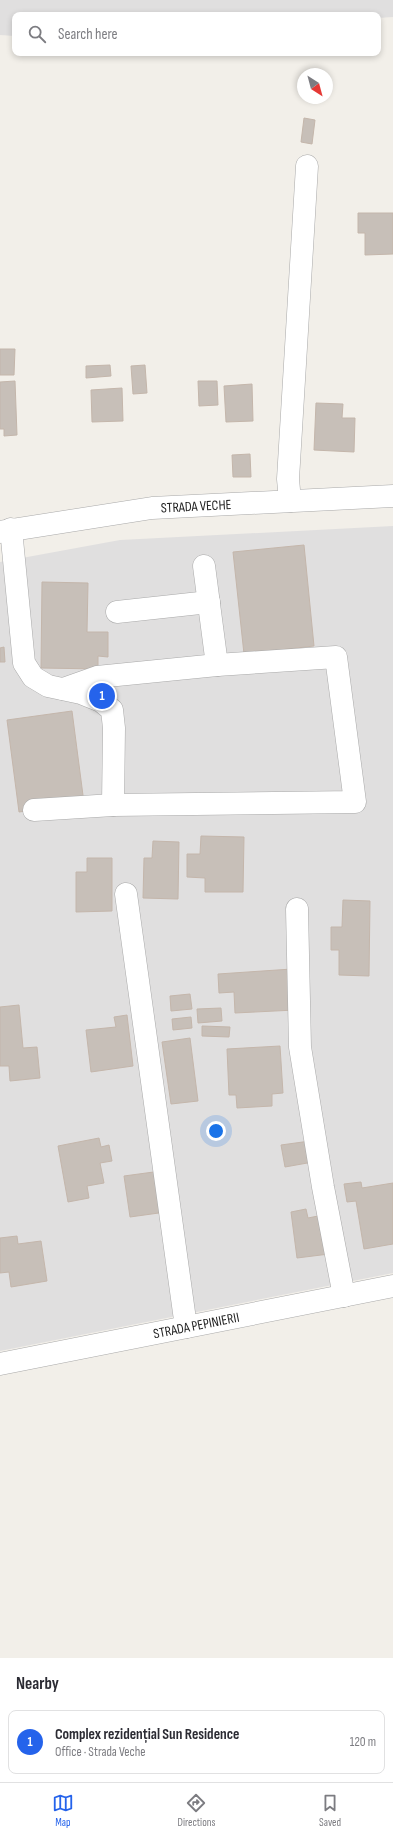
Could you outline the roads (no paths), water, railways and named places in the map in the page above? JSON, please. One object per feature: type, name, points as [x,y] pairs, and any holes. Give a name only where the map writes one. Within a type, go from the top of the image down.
[{"type":"street","points":[[290,502],[288,479],[307,166]]},
{"type":"street","name":"STRADA VECHE","points":[[6,530],[152,508],[393,496]]},
{"type":"street","points":[[6,530],[24,663],[32,677],[48,686],[81,693],[101,701],[112,710],[114,728],[113,805]]},
{"type":"street","points":[[204,566],[217,665]]},
{"type":"street","points":[[117,612],[209,602]]},
{"type":"street","points":[[34,810],[113,805],[355,802],[336,657],[217,665],[97,677],[64,689]]},
{"type":"street","points":[[126,894],[186,1327]]},
{"type":"street","points":[[297,909],[300,1047],[323,1187],[344,1296]]},
{"type":"street","name":"STRADA PEPINIERII","points":[[0,1364],[393,1286]]},
{"type":"place","name":"Complex rezidențial Sun Residence","points":[[102,696]]}]
